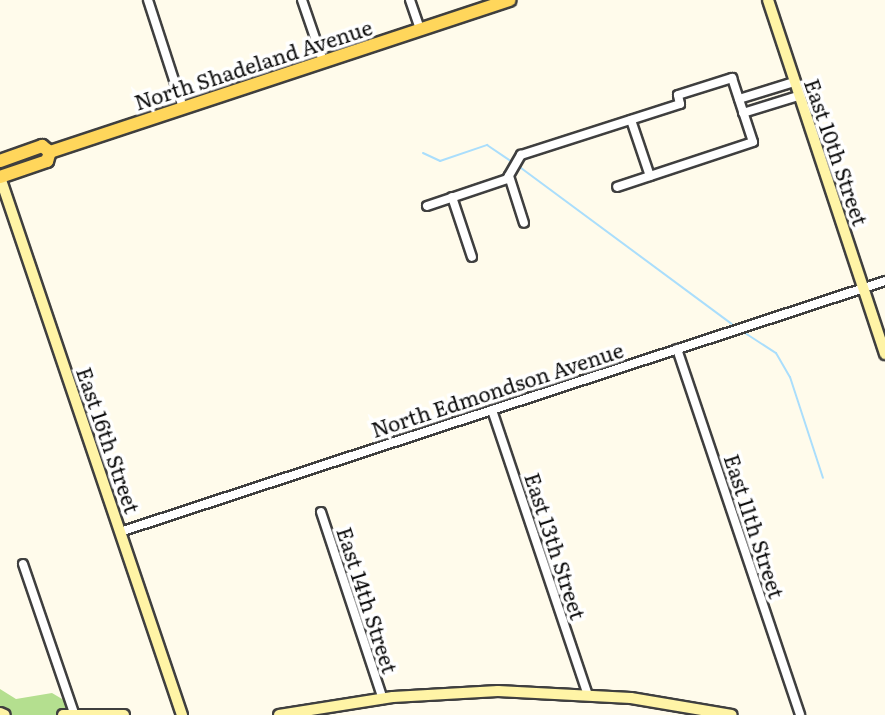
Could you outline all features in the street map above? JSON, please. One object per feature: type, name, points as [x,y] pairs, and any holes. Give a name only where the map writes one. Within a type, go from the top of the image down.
[{"type":"main road","name":"North Shadeland Avenue","points":[[50,152],[509,0]]},
{"type":"main road","name":"North Shadeland Avenue","points":[[0,160],[42,146],[50,152]]},
{"type":"main road","name":"North Shadeland Avenue","points":[[0,177],[47,161],[50,152]]},
{"type":"street","points":[[148,0],[183,108]]},
{"type":"street","points":[[302,0],[323,61]]},
{"type":"street","points":[[410,0],[420,29]]},
{"type":"street","name":"East 10th Street","points":[[766,1],[885,354]]},
{"type":"street","points":[[427,206],[509,176],[521,155],[680,104],[678,95],[732,78],[753,142],[617,187]]},
{"type":"street","points":[[739,99],[794,82]]},
{"type":"street","points":[[743,113],[798,96]]},
{"type":"street","points":[[631,120],[650,176]]},
{"type":"street","points":[[509,176],[524,223]]},
{"type":"street","name":"East 16th Street","points":[[0,177],[182,715]]},
{"type":"street","points":[[452,197],[472,257]]},
{"type":"street","name":"North Edmondson Avenue","points":[[120,532],[885,281]]},
{"type":"street","name":"East 11th Street","points":[[677,349],[800,715]]},
{"type":"street","name":"East 13th Street","points":[[492,410],[587,693]]},
{"type":"street","name":"East 14th Street","points":[[321,512],[383,699]]},
{"type":"street","points":[[23,564],[68,714],[124,715]]},
{"type":"street","points":[[279,715],[383,699],[475,691],[587,693],[732,715]]},
{"type":"green space","points":[[0,689],[16,699],[52,693],[89,715],[0,715]]},
{"type":"waterway","points":[[423,153],[440,161],[487,145],[509,160]]},
{"type":"waterway","points":[[521,168],[732,324]]},
{"type":"waterway","points":[[745,333],[776,353],[790,377],[823,478]]}]
